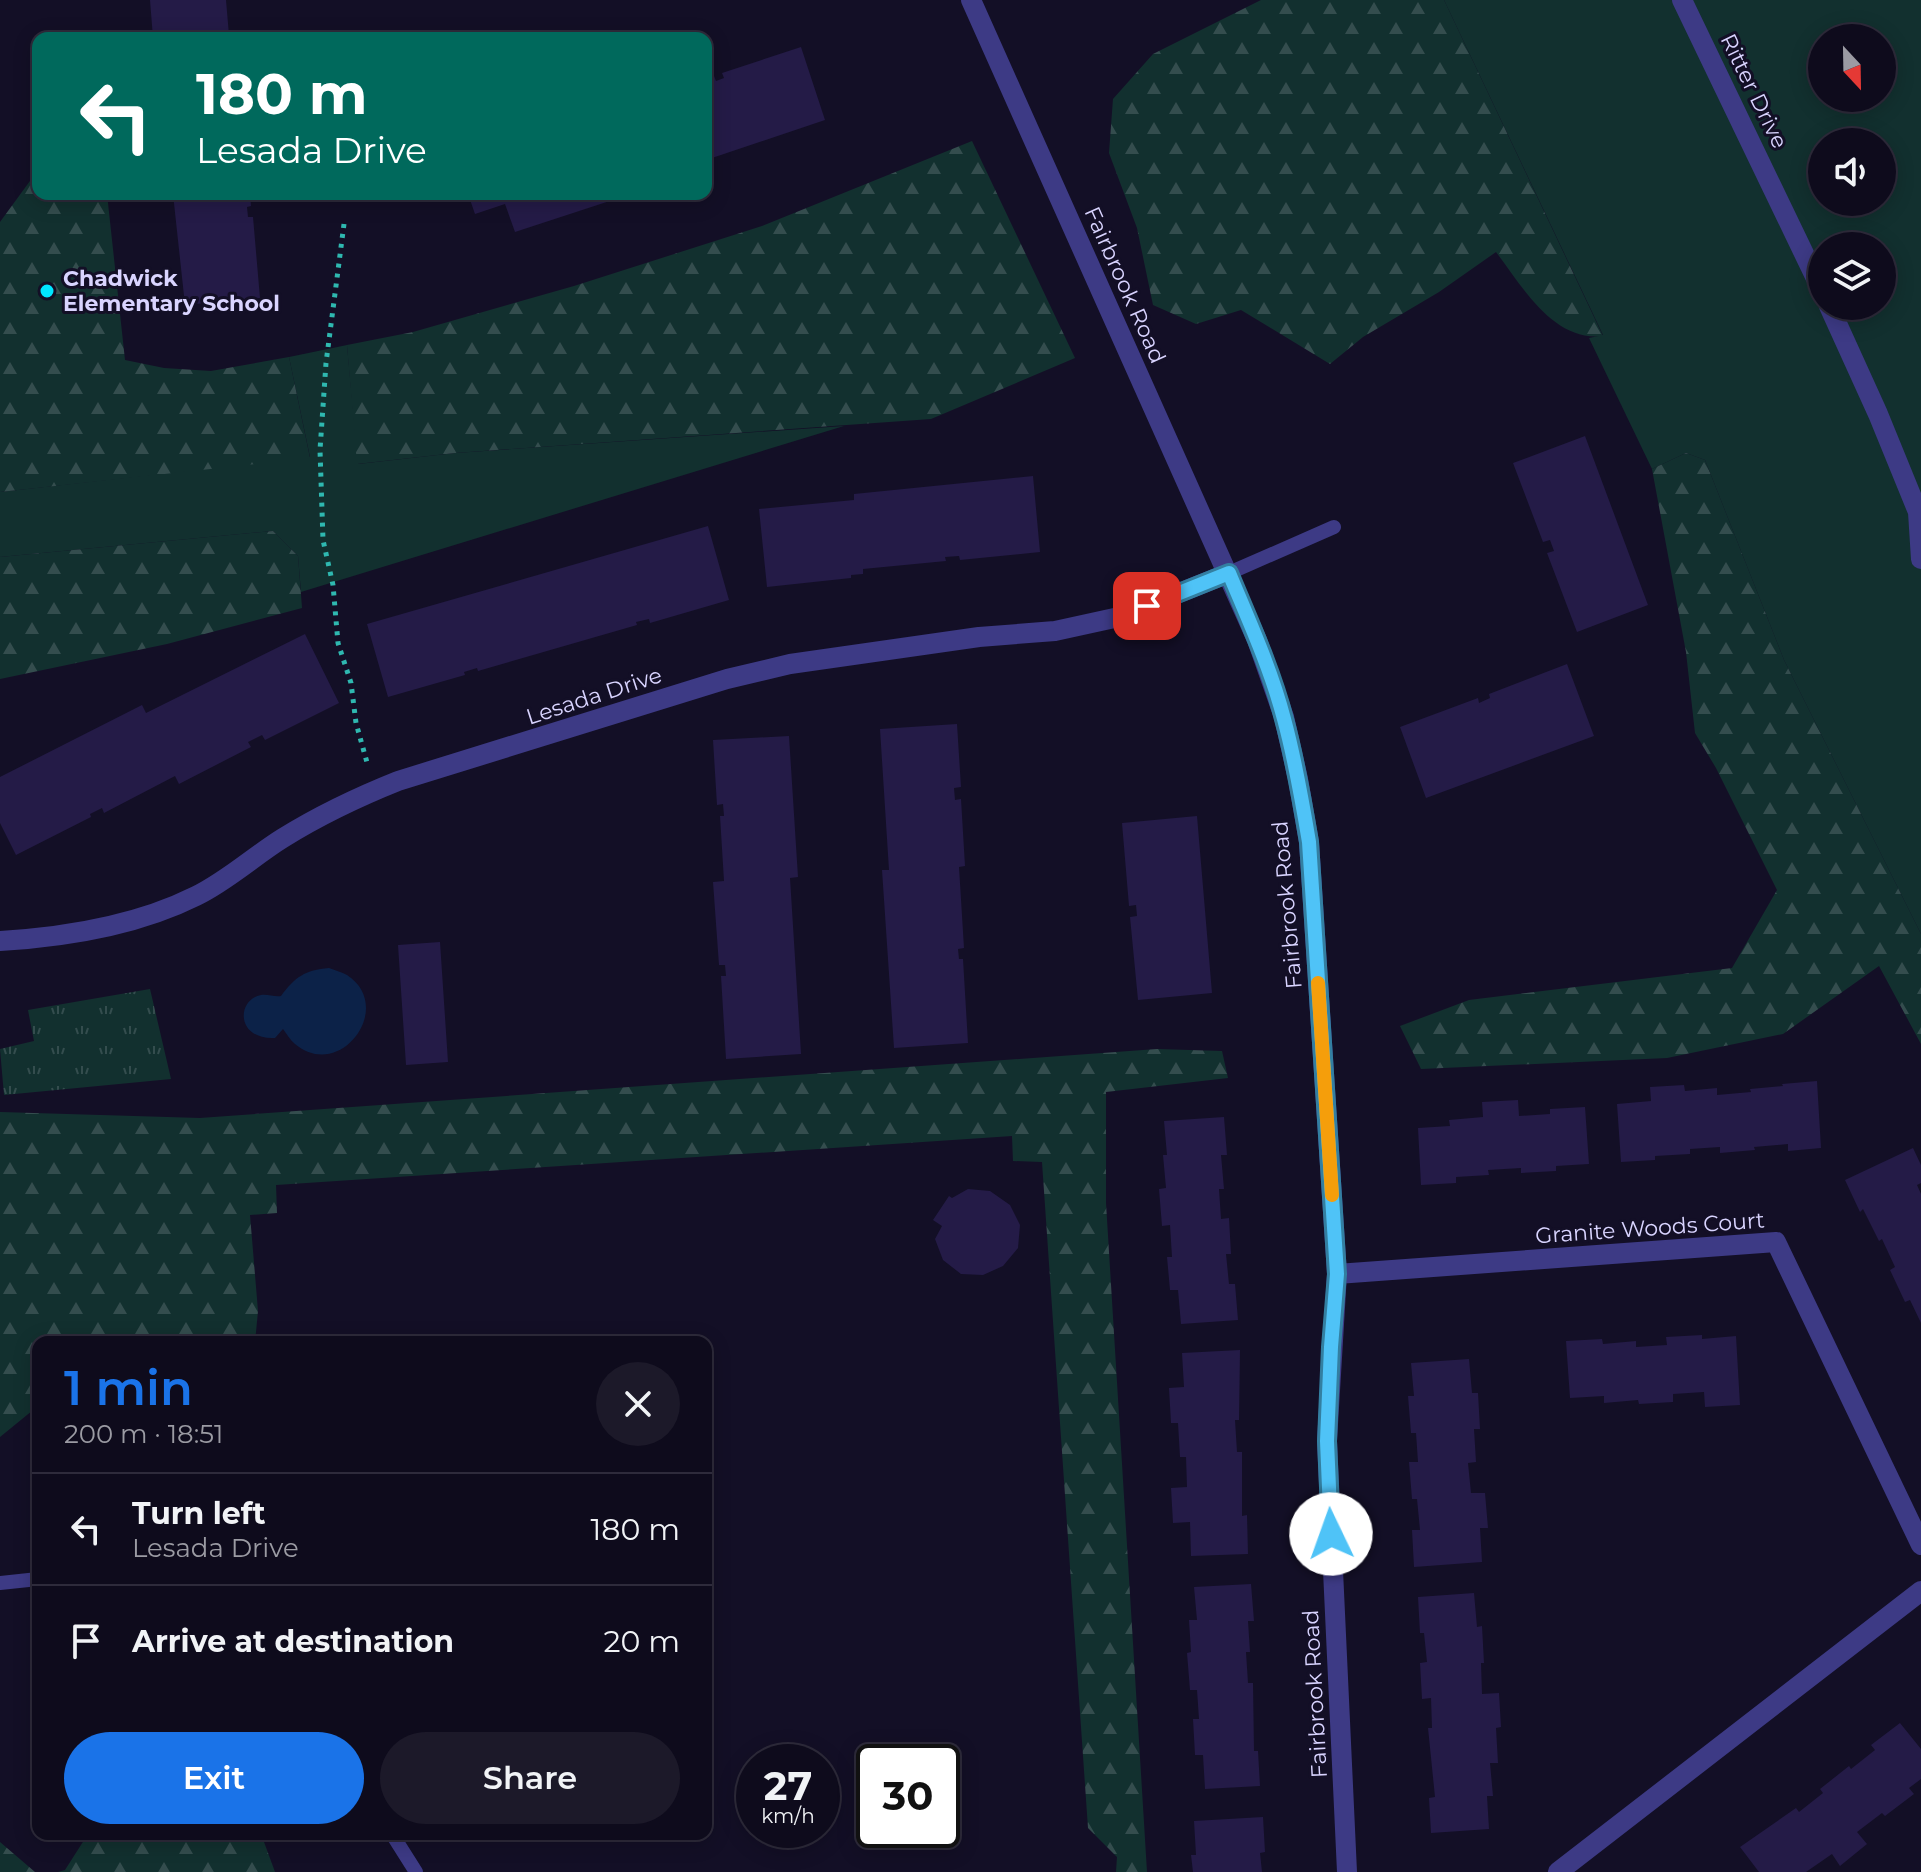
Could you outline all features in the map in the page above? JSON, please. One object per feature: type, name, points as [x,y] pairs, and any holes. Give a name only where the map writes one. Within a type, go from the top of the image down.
[{"type":"street","name":"Fairbrook Road","points":[[971,0],[1229,573],[1284,717],[1298,779],[1309,842],[1337,1274],[1327,1441],[1347,1872]]},
{"type":"street","name":"Ritter Drive","points":[[1682,0],[1808,262]]},
{"type":"street","points":[[1835,320],[1918,512],[1921,559]]},
{"type":"street","name":"Lesada Drive","points":[[0,941],[87,931],[139,919],[198,895],[283,838],[345,802],[398,781],[727,679],[790,664],[979,637],[1055,631],[1119,617],[1229,573]]},
{"type":"street","name":"Granite Woods Court","points":[[1337,1274],[1776,1242],[1921,1545]]},
{"type":"street","points":[[1558,1872],[1921,1591]]},
{"type":"lane","points":[[1229,573],[1334,527]]},
{"type":"lane","points":[[0,1583],[32,1580]]},
{"type":"lane","points":[[396,1840],[416,1872]]},
{"type":"path","points":[[344,224],[326,363],[320,450],[323,540],[333,585],[338,643],[351,683],[356,723],[374,791]]},
{"type":"green space","points":[[1261,0],[1444,0],[1603,336],[1585,336],[1554,321],[1528,295],[1496,252],[1439,292],[1363,337],[1330,364],[1241,310],[1196,324],[1153,305],[1137,228],[1109,153],[1113,99],[1153,54]]},
{"type":"green space","points":[[1444,0],[1921,0],[1921,934],[1784,660],[1705,460],[1686,453],[1652,469],[1589,338],[1603,335]]},
{"type":"green space","points":[[972,141],[1075,358],[931,419],[455,453],[357,464],[347,345],[413,332],[574,286],[762,226]]},
{"type":"green space","points":[[32,178],[32,200],[108,200],[125,360],[164,368],[211,371],[289,357],[310,458],[0,492],[0,222]]},
{"type":"green space","points":[[347,345],[358,464],[455,453],[844,426],[301,592],[298,556],[273,531],[0,557],[0,492],[310,457],[289,357]]},
{"type":"green space","points":[[1686,453],[1705,460],[1784,660],[1921,934],[1921,1044],[1879,966],[1783,1034],[1667,1058],[1421,1069],[1400,1026],[1469,1000],[1732,968],[1777,890],[1716,768],[1695,733],[1686,652],[1652,469]]},
{"type":"green space","points":[[273,531],[298,556],[302,608],[167,644],[0,679],[0,557]]},
{"type":"green space","points":[[150,989],[171,1079],[4,1095],[0,1049],[34,1041],[28,1010]]},
{"type":"green space","points":[[1157,1049],[1222,1051],[1228,1078],[1106,1092],[1106,1203],[1147,1872],[1116,1872],[1117,1857],[1088,1828],[1042,1162],[1013,1161],[1012,1136],[276,1185],[277,1213],[250,1215],[258,1311],[256,1336],[32,1336],[32,1411],[0,1437],[0,1112],[200,1118]]},
{"type":"green space","points":[[84,1840],[264,1840],[275,1872],[58,1872],[65,1870]]},
{"type":"green space","points":[[0,1842],[35,1872],[0,1872]]},
{"type":"water","points":[[329,968],[347,975],[361,989],[366,1005],[364,1021],[356,1036],[344,1047],[329,1054],[312,1053],[295,1044],[283,1029],[275,1038],[262,1037],[247,1027],[244,1011],[253,998],[281,996],[301,976]]},
{"type":"building","points":[[150,0],[226,0],[229,32],[153,32]]},
{"type":"building","points":[[801,47],[825,120],[712,158],[712,77],[716,81],[724,78],[722,73]]},
{"type":"building","points":[[174,200],[250,200],[251,206],[247,207],[248,217],[253,217],[260,298],[185,305]]},
{"type":"building","points":[[470,200],[613,200],[515,232],[505,204],[475,214]]},
{"type":"building","points":[[1585,436],[1648,605],[1577,632],[1547,553],[1554,551],[1550,540],[1543,542],[1513,463]]},
{"type":"building","points":[[1033,476],[1040,552],[960,560],[959,556],[945,557],[946,561],[863,569],[863,574],[851,575],[851,578],[767,587],[759,509],[854,500],[854,494]]},
{"type":"building","points":[[708,526],[729,600],[650,623],[649,619],[636,622],[637,625],[478,671],[477,668],[464,672],[465,675],[388,697],[367,624]]},
{"type":"building","points":[[305,634],[339,703],[265,740],[262,735],[248,742],[251,747],[179,784],[175,776],[104,813],[102,808],[90,814],[91,817],[16,855],[0,823],[0,777],[142,705],[146,713]]},
{"type":"building","points":[[1567,664],[1594,736],[1426,798],[1400,727],[1478,698],[1479,703],[1490,698],[1489,694]]},
{"type":"building","points":[[957,724],[961,787],[954,788],[955,800],[961,799],[965,866],[959,867],[964,948],[958,949],[959,959],[963,959],[968,1043],[894,1048],[882,870],[889,870],[880,729]]},
{"type":"building","points":[[789,736],[798,877],[790,878],[801,1054],[726,1059],[721,976],[726,976],[725,965],[719,965],[713,882],[724,881],[720,816],[724,816],[723,804],[717,805],[713,740]]},
{"type":"building","points":[[1197,816],[1212,993],[1138,1000],[1130,917],[1137,916],[1136,905],[1129,906],[1122,823]]},
{"type":"building","points":[[440,942],[448,1062],[406,1065],[398,945]]},
{"type":"building","points":[[1817,1081],[1821,1148],[1788,1151],[1788,1144],[1720,1153],[1720,1147],[1690,1149],[1690,1154],[1621,1162],[1617,1104],[1651,1101],[1650,1087],[1684,1085],[1685,1091],[1717,1088],[1717,1095]]},
{"type":"building","points":[[1518,1100],[1519,1116],[1550,1114],[1550,1109],[1585,1107],[1589,1164],[1556,1166],[1556,1171],[1521,1173],[1521,1168],[1488,1170],[1489,1175],[1456,1177],[1456,1183],[1421,1185],[1418,1128],[1450,1126],[1449,1120],[1483,1117],[1482,1102]]},
{"type":"building","points":[[1224,1117],[1227,1155],[1221,1155],[1224,1189],[1219,1189],[1221,1219],[1229,1218],[1231,1254],[1226,1254],[1229,1284],[1235,1284],[1238,1320],[1181,1324],[1178,1290],[1170,1290],[1167,1257],[1172,1257],[1170,1225],[1162,1226],[1159,1189],[1166,1188],[1164,1121]]},
{"type":"building","points":[[1913,1148],[1921,1165],[1921,1183],[1917,1185],[1921,1194],[1921,1323],[1910,1300],[1905,1302],[1890,1270],[1895,1267],[1882,1239],[1879,1241],[1863,1209],[1860,1212],[1845,1180]]},
{"type":"building","points":[[968,1189],[990,1191],[1010,1205],[1020,1225],[1018,1248],[1003,1266],[983,1275],[961,1274],[943,1260],[935,1239],[942,1226],[933,1220],[949,1196],[952,1198]]},
{"type":"building","points":[[1702,1335],[1702,1339],[1736,1336],[1740,1405],[1705,1407],[1704,1392],[1673,1394],[1673,1402],[1639,1404],[1638,1400],[1604,1403],[1604,1396],[1570,1398],[1566,1341],[1602,1339],[1603,1344],[1636,1341],[1636,1347],[1667,1345],[1666,1337]]},
{"type":"building","points":[[1240,1350],[1239,1420],[1235,1420],[1237,1452],[1242,1452],[1242,1516],[1247,1515],[1248,1554],[1191,1556],[1190,1522],[1173,1523],[1171,1488],[1187,1487],[1186,1457],[1180,1457],[1178,1423],[1171,1423],[1169,1388],[1184,1387],[1182,1353]]},
{"type":"building","points":[[1469,1359],[1472,1393],[1478,1393],[1480,1429],[1474,1429],[1476,1462],[1468,1463],[1471,1493],[1485,1493],[1488,1528],[1480,1528],[1482,1562],[1414,1567],[1412,1530],[1420,1530],[1417,1499],[1412,1499],[1409,1462],[1418,1462],[1416,1433],[1411,1433],[1408,1396],[1414,1396],[1411,1363]]},
{"type":"building","points":[[1251,1584],[1254,1621],[1248,1621],[1250,1652],[1246,1652],[1248,1683],[1253,1683],[1254,1751],[1258,1751],[1260,1786],[1205,1789],[1203,1755],[1195,1755],[1193,1719],[1199,1719],[1197,1690],[1190,1690],[1187,1653],[1191,1652],[1189,1620],[1197,1620],[1194,1587]]},
{"type":"building","points":[[1474,1593],[1477,1627],[1482,1626],[1482,1694],[1499,1693],[1501,1727],[1496,1728],[1498,1763],[1490,1763],[1493,1796],[1487,1796],[1489,1829],[1431,1833],[1429,1798],[1435,1797],[1428,1728],[1432,1728],[1431,1698],[1422,1699],[1420,1663],[1427,1662],[1424,1633],[1420,1633],[1418,1597]]},
{"type":"building","points":[[1900,1723],[1921,1749],[1921,1779],[1909,1788],[1914,1794],[1857,1832],[1867,1844],[1840,1866],[1832,1854],[1806,1872],[1759,1872],[1740,1847],[1796,1808],[1799,1812],[1823,1793],[1820,1789],[1875,1750],[1871,1745]]},
{"type":"building","points":[[1263,1817],[1265,1852],[1260,1853],[1262,1872],[1193,1872],[1191,1855],[1196,1855],[1194,1821]]},
{"type":"slow traffic","points":[[1318,983],[1332,1195]]},
{"type":"place","name":"Chadwick Elementary School","points":[[47,291]]},
{"type":"route","points":[[1147,606],[1229,573],[1284,717],[1298,779],[1309,842],[1337,1274],[1327,1441],[1331,1534]]}]
